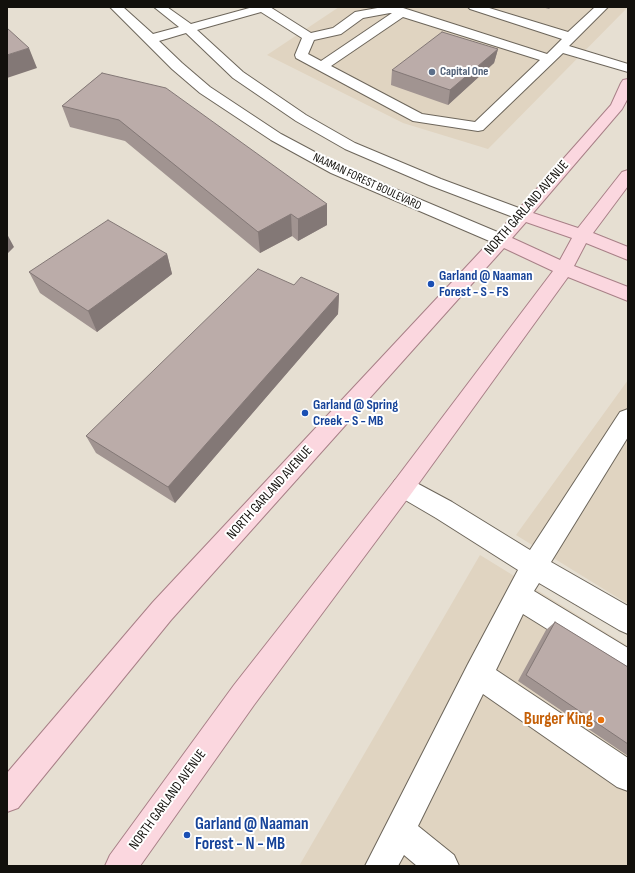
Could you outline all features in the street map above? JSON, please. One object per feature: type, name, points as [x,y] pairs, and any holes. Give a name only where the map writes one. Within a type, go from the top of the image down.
[{"type":"main road","name":"NORTH GARLAND AVENUE","points":[[7,797],[162,611],[501,240],[521,215],[617,106],[628,83]]},
{"type":"main road","name":"NORTH GARLAND AVENUE","points":[[121,866],[244,695],[403,487],[564,269],[582,235],[628,175]]},
{"type":"main road","name":"NAAMAN FOREST BOULEVARD","points":[[521,215],[582,235],[628,254]]},
{"type":"main road","name":"NAAMAN FOREST BOULEVARD","points":[[501,240],[564,269],[628,294]]},
{"type":"street","name":"NAAMAN FOREST BOULEVARD","points":[[116,7],[151,39],[177,66],[205,90],[276,137],[337,170],[501,240]]},
{"type":"street","name":"NAAMAN FOREST BOULEVARD","points":[[160,7],[189,29],[238,75],[301,118],[350,146],[435,182],[521,215]]},
{"type":"street","points":[[474,7],[570,37]]},
{"type":"street","points":[[309,37],[301,55],[418,118],[478,127],[602,7]]},
{"type":"street","points":[[151,39],[263,8],[309,37],[337,31],[359,15],[396,10],[549,59]]},
{"type":"street","points":[[322,66],[396,10]]},
{"type":"street","points":[[561,48],[628,68]]},
{"type":"street","points":[[381,866],[534,566],[628,418]]},
{"type":"street","points":[[403,487],[444,510],[534,566],[628,621]]},
{"type":"street","points":[[518,596],[628,663]]},
{"type":"street","points":[[478,674],[628,776]]},
{"type":"street","points":[[399,831],[443,866]]},
{"type":"shaded area","points":[[339,7],[628,7],[488,149],[403,123],[267,55]]},
{"type":"shaded area","points":[[628,380],[628,604],[516,535]]},
{"type":"shaded area","points":[[480,555],[628,646],[628,866],[299,866]]},
{"type":"building","points":[[7,28],[29,48],[7,55]]},
{"type":"building","points":[[442,32],[498,49],[450,90],[392,70]]},
{"type":"building","points":[[102,73],[166,88],[327,204],[298,219],[291,214],[258,232],[119,120],[62,106]]},
{"type":"building","points":[[108,220],[167,254],[88,311],[29,272]]},
{"type":"building","points":[[258,269],[294,285],[301,277],[339,294],[168,487],[86,436]]},
{"type":"building","name":"Burger King","points":[[555,622],[628,667],[628,744],[526,675]]},
{"type":"place","name":"Capital One","points":[[432,72]]},
{"type":"place","name":"Garland @ Naaman Forest - S - FS","points":[[431,284]]},
{"type":"place","name":"Garland @ Spring Creek - S - MB","points":[[305,413]]},
{"type":"place","name":"Burger King","points":[[601,720]]},
{"type":"place","name":"Garland @ Naaman Forest - N - MB","points":[[187,835]]}]
